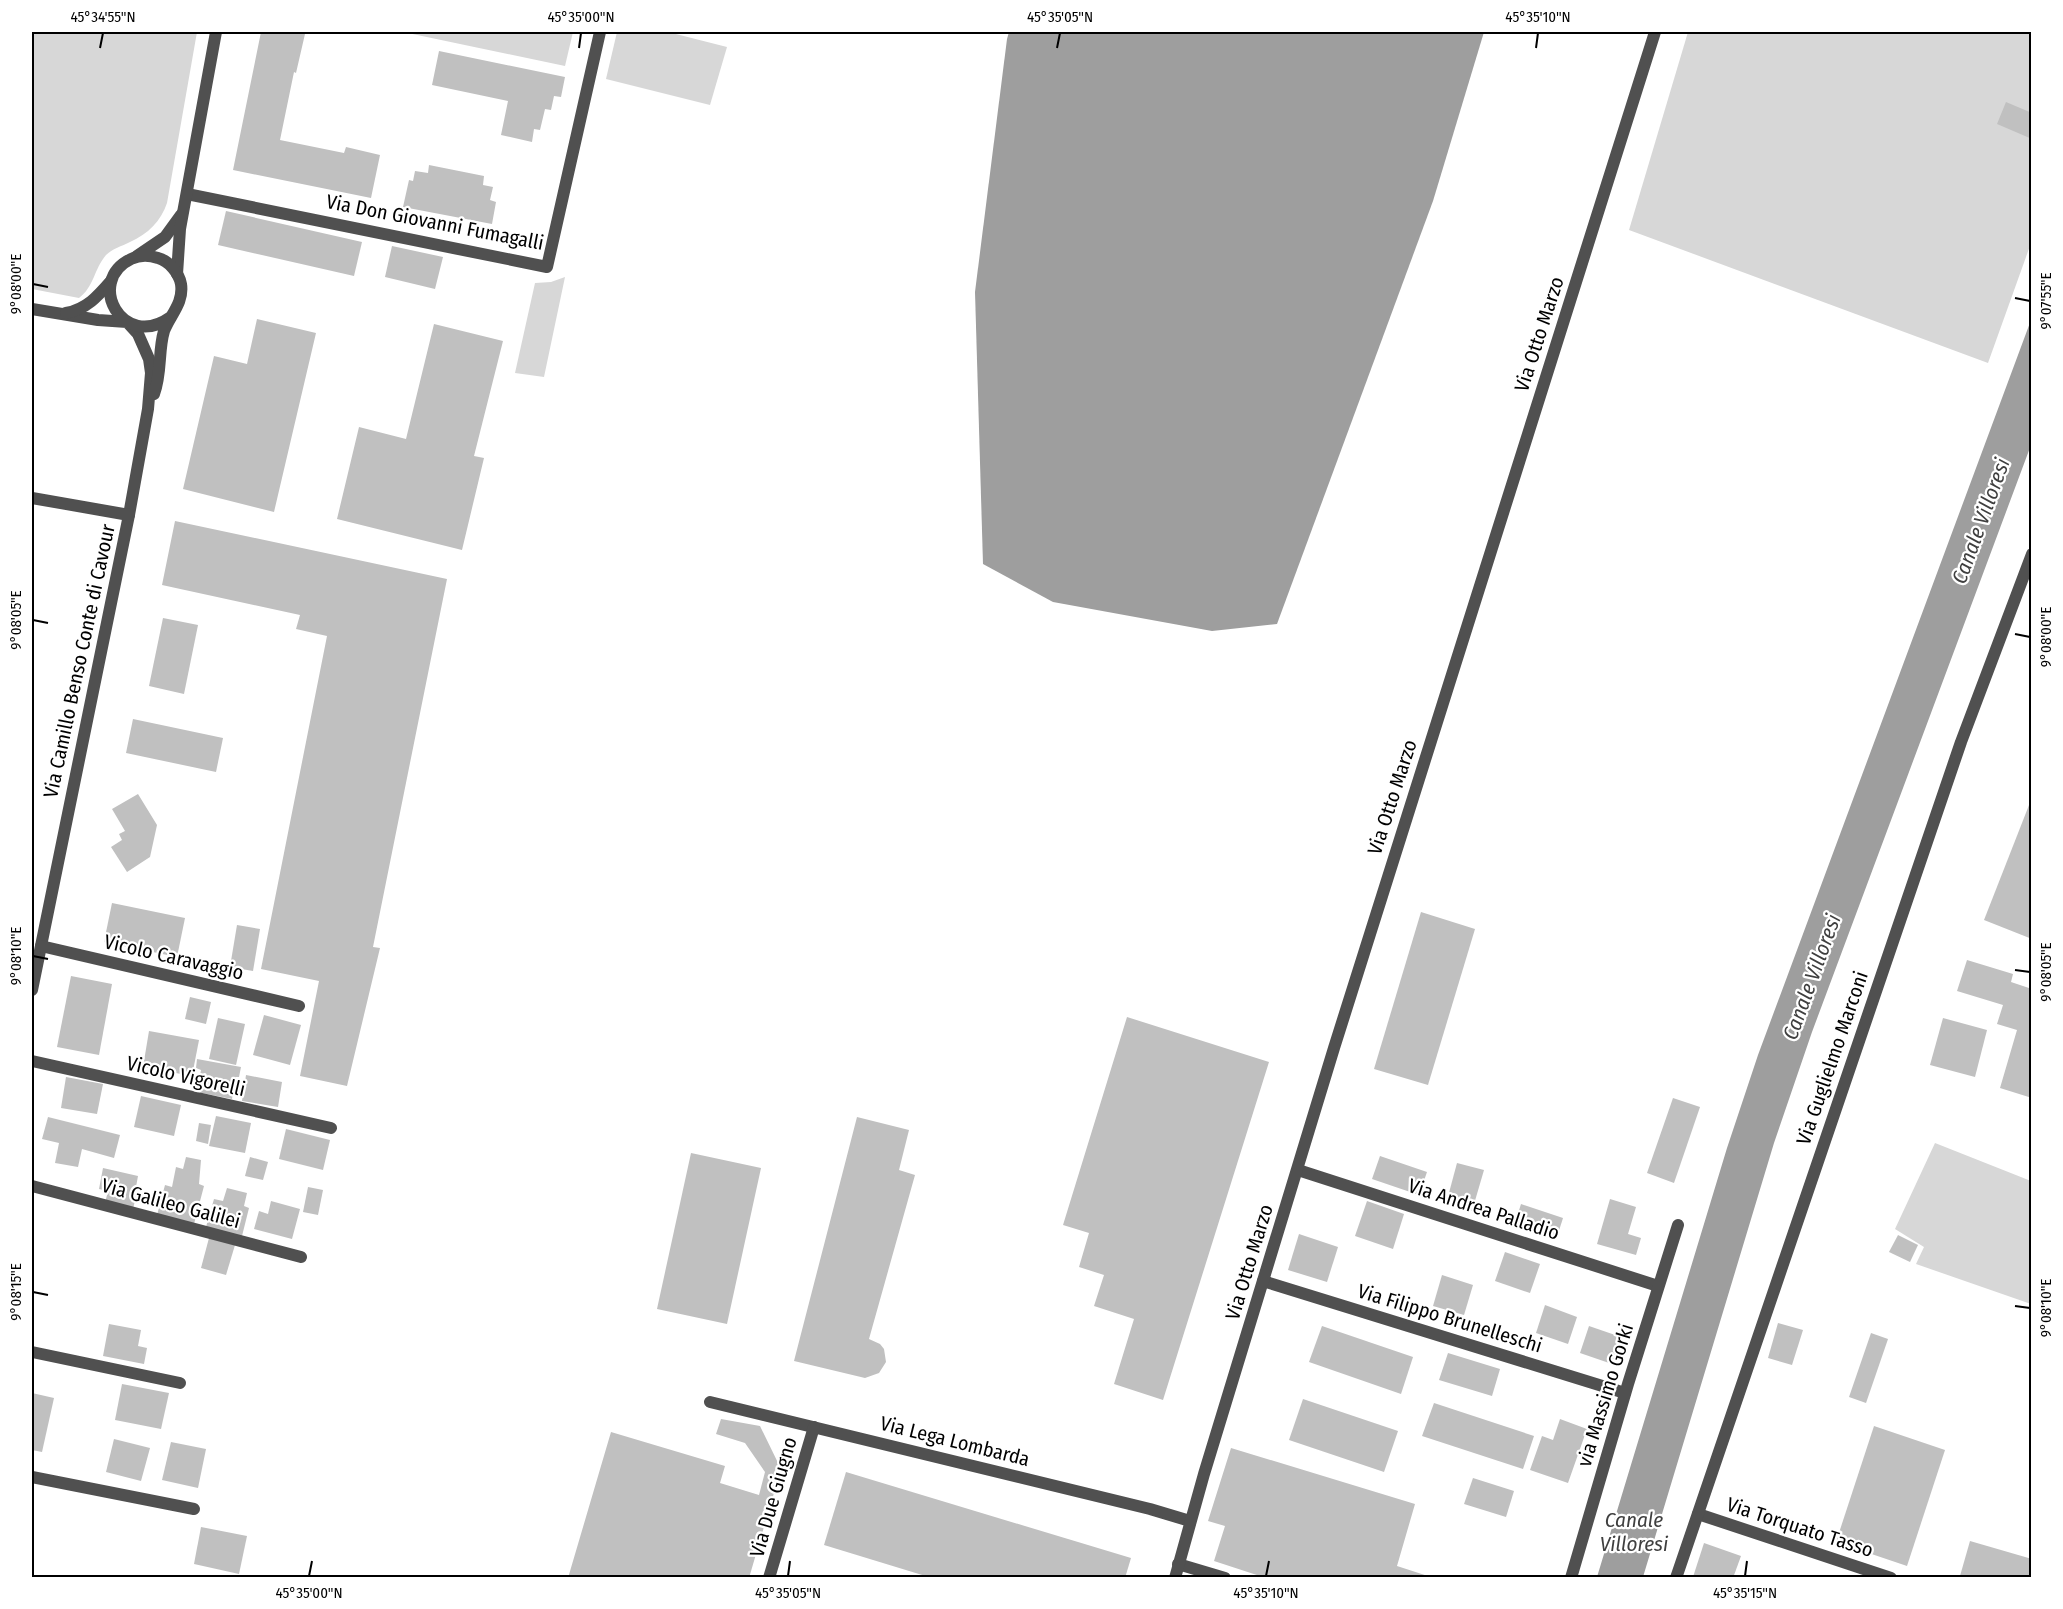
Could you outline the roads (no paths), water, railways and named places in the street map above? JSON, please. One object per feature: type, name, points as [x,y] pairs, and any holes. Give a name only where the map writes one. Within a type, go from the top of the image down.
[{"type":"street","points":[[177,274],[177,257],[184,212],[216,32]]},
{"type":"street","name":"Via Don Giovanni Fumagalli","points":[[188,194],[547,267],[600,32]]},
{"type":"street","name":"Via Otto Marzo","points":[[1175,1578],[1190,1521],[1334,1047],[1655,32]]},
{"type":"street","points":[[59,313],[68,313],[83,308],[99,295],[125,262],[165,237],[184,212]]},
{"type":"street","points":[[111,281],[112,304],[118,315],[127,322],[138,327],[150,327],[161,324],[171,317],[178,308],[181,296],[181,285],[177,274],[170,264],[160,258],[148,255],[136,257]]},
{"type":"street","points":[[32,309],[98,320],[127,322]]},
{"type":"street","name":"Via Camillo Benso Conte di Cavour","points":[[148,409],[158,382],[163,335],[171,317]]},
{"type":"street","name":"Via Camillo Benso Conte di Cavour","points":[[32,990],[129,516],[148,409],[151,374],[149,359],[138,334],[127,322]]},
{"type":"street","points":[[32,498],[129,516]]},
{"type":"street","name":"Via Guglielmo Marconi","points":[[1676,1578],[1961,742],[2031,554]]},
{"type":"street","name":"Vicolo Caravaggio","points":[[41,946],[299,1006]]},
{"type":"street","name":"Vicolo Vigorelli","points":[[32,1061],[331,1128]]},
{"type":"street","name":"Via Andrea Palladio","points":[[1298,1170],[1658,1286]]},
{"type":"street","name":"Via Galileo Galilei","points":[[32,1186],[301,1257]]},
{"type":"street","name":"via Massimo Gorki","points":[[1571,1578],[1625,1393],[1678,1225]]},
{"type":"street","name":"Via Filippo Brunelleschi","points":[[1263,1281],[1625,1393]]},
{"type":"street","points":[[32,1352],[180,1383]]},
{"type":"street","name":"Via Lega Lombarda","points":[[710,1402],[1150,1509],[1190,1521]]},
{"type":"street","name":"Via Due Giugno","points":[[770,1578],[814,1427]]},
{"type":"street","points":[[32,1478],[194,1509]]},
{"type":"street","name":"Via Torquato Tasso","points":[[1698,1514],[1890,1578]]},
{"type":"street","points":[[1179,1564],[1225,1578]]},
{"type":"water","points":[[1009,32],[1484,32],[1433,201],[1277,624],[1212,631],[1053,602],[983,564],[975,292]]},
{"type":"water","name":"Canale Villoresi","points":[[2031,320],[2031,445],[1812,1032],[1774,1143],[1643,1577],[1597,1577],[1727,1148],[1758,1055]]}]
